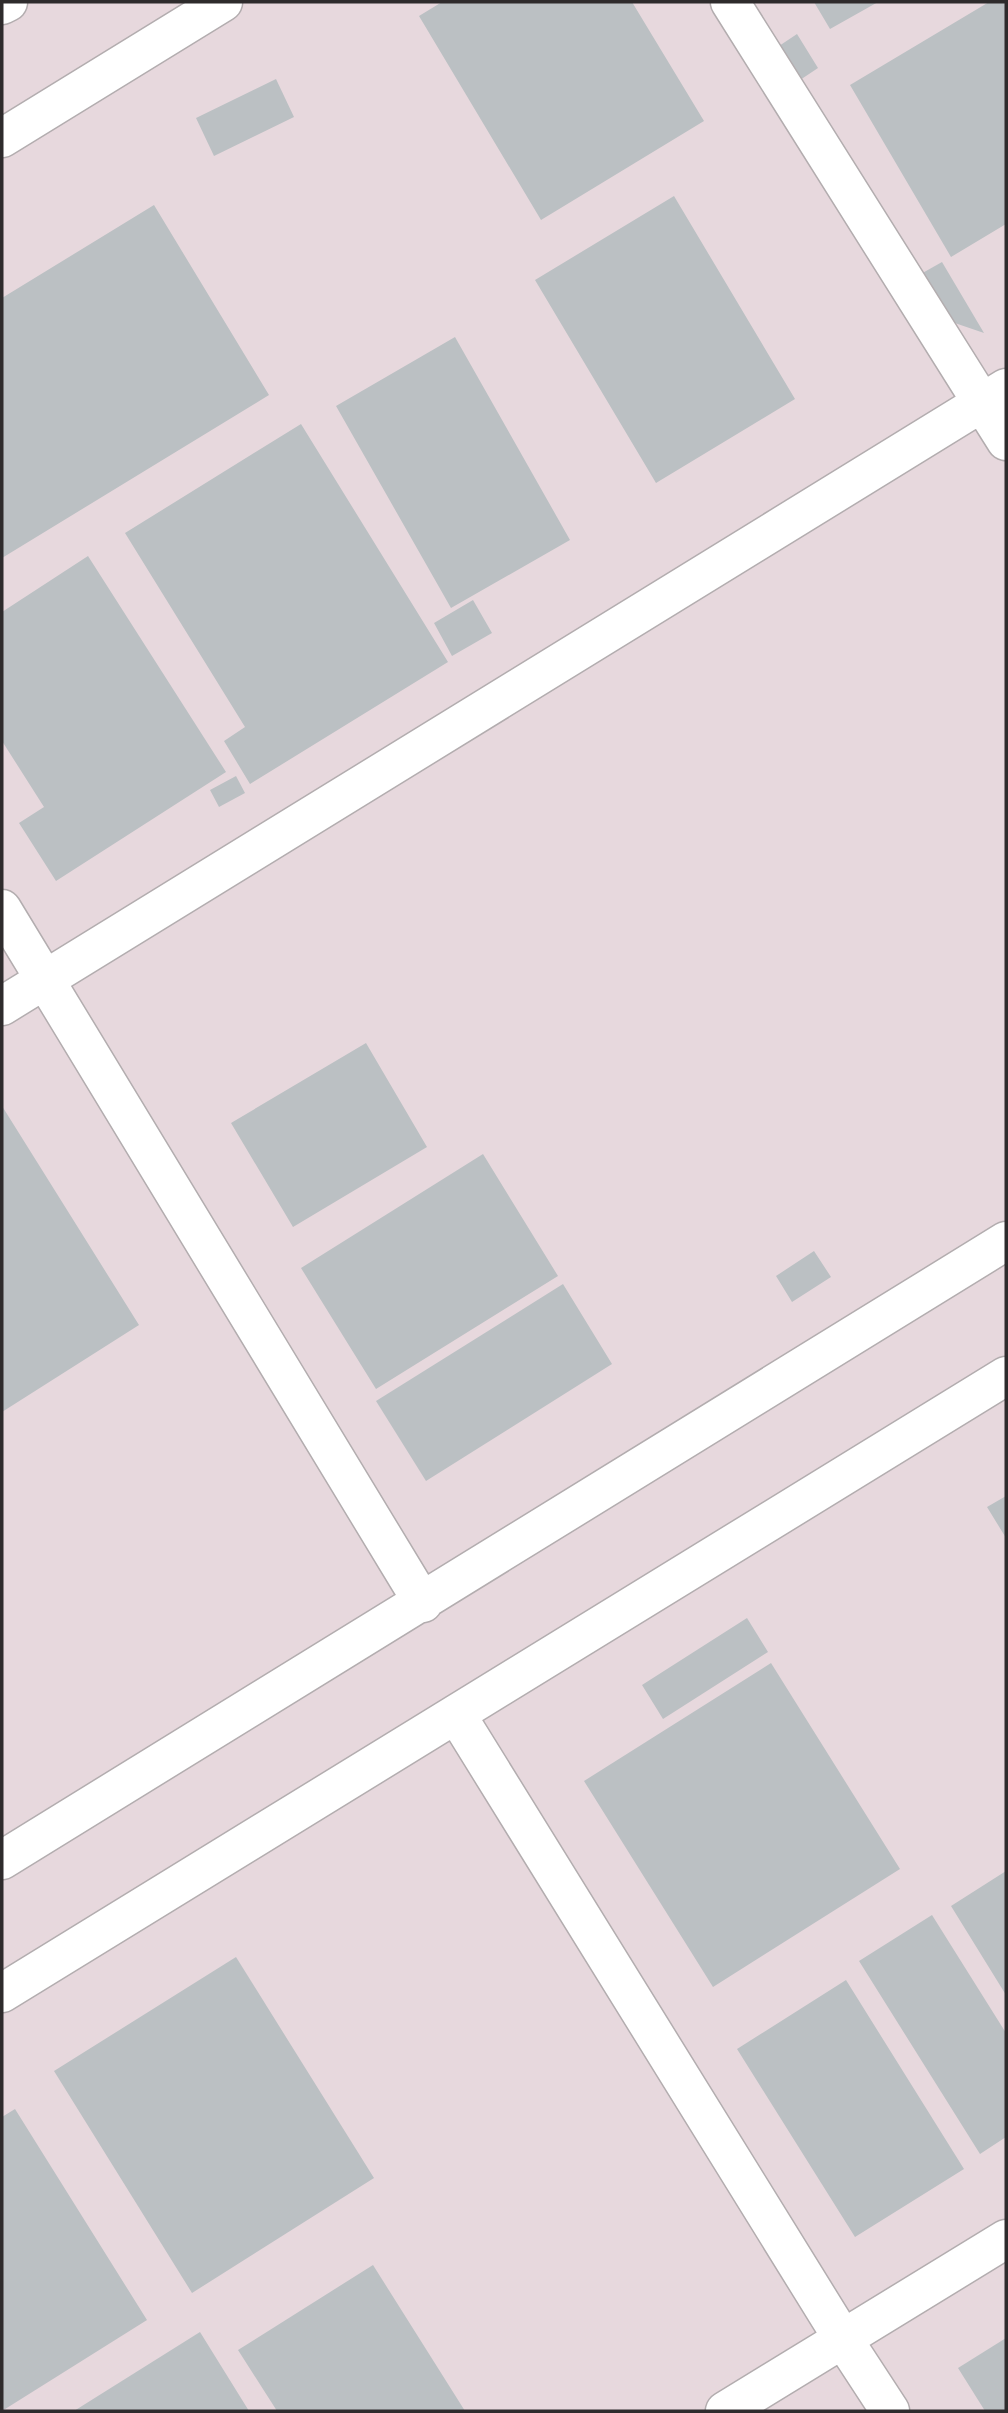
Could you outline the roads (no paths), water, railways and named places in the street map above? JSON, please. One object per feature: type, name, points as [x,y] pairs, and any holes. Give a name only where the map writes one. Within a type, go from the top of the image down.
[{"type":"street","points":[[2,5],[8,2]]},
{"type":"street","points":[[2,138],[223,2]]},
{"type":"street","points":[[730,2],[994,395],[1006,441]]},
{"type":"street","points":[[2,1006],[994,395]]},
{"type":"street","points":[[2,909],[423,1603]]},
{"type":"street","points":[[2,1860],[423,1603],[1006,1241]]},
{"type":"street","points":[[2,1993],[1006,1376]]},
{"type":"street","points":[[456,1714],[890,2411]]},
{"type":"street","points":[[725,2411],[1006,2239]]}]
